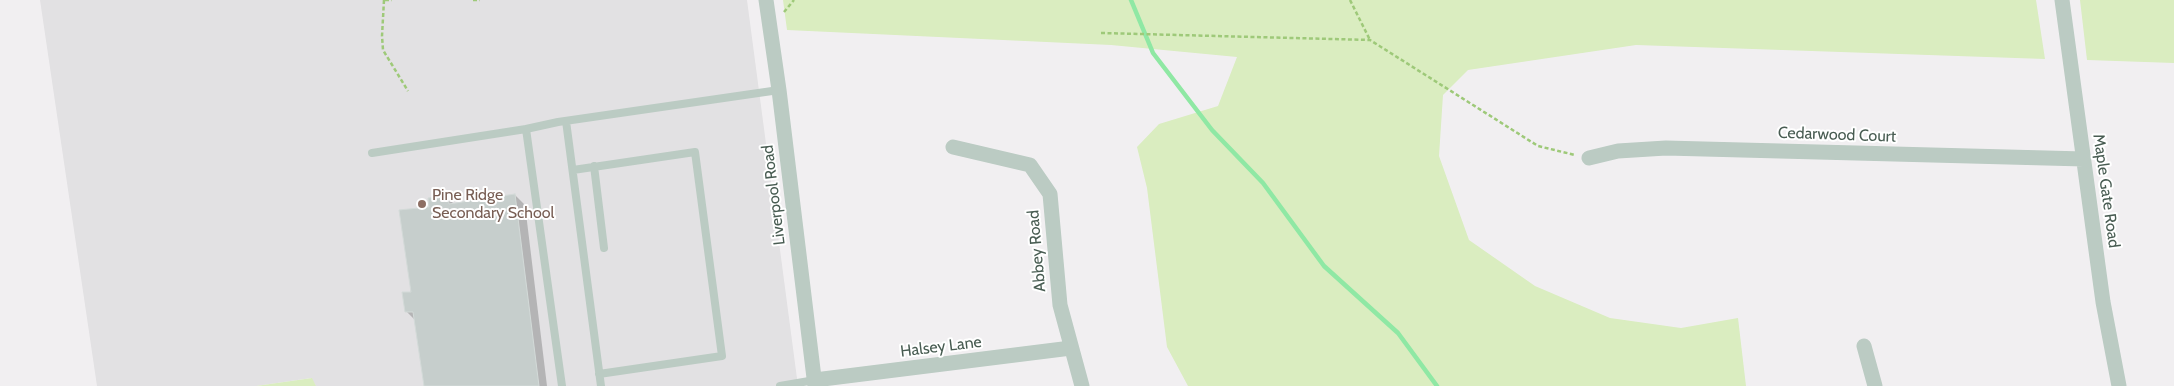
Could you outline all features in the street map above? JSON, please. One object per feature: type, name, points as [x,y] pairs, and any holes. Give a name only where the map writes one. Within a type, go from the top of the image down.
[{"type":"street","name":"Liverpool Road","points":[[766,0],[815,383]]},
{"type":"street","name":"Maple Gate Road","points":[[2062,0],[2103,302],[2119,386]]},
{"type":"street","name":"Abbey Road","points":[[952,147],[1030,165],[1050,194],[1060,305],[1082,386]]},
{"type":"street","name":"Cedarwood Court","points":[[1589,158],[1618,151],[1666,148],[2084,159]]},
{"type":"street","points":[[1864,346],[1875,386]]},
{"type":"street","name":"Halsey Lane","points":[[815,383],[1071,348]]},
{"type":"lane","points":[[372,153],[566,121],[779,90]]},
{"type":"lane","points":[[566,121],[601,386]]},
{"type":"lane","points":[[526,129],[562,386]]},
{"type":"lane","points":[[573,170],[695,152],[722,356],[599,374]]},
{"type":"lane","points":[[594,166],[604,248]]},
{"type":"lane","points":[[780,386],[815,383]]},
{"type":"path","points":[[392,0],[384,0],[383,50],[408,91]]},
{"type":"path","points":[[473,0],[480,0]]},
{"type":"path","points":[[784,12],[794,0]]},
{"type":"path","points":[[1350,0],[1370,40]]},
{"type":"path","points":[[1101,33],[1370,40],[1538,146],[1589,158]]},
{"type":"shaded area","name":"Pine Ridge Secondary School","points":[[40,0],[747,0],[798,386],[316,386],[311,378],[256,386],[97,386]]},
{"type":"green space","points":[[783,0],[2036,0],[2045,59],[1636,45],[1468,70],[1443,95],[1439,156],[1469,240],[1535,286],[1610,318],[1681,328],[1738,318],[1746,386],[1188,386],[1167,347],[1147,188],[1137,147],[1159,124],[1218,106],[1237,57],[1111,45],[787,30]]},
{"type":"green space","points":[[2080,0],[2174,0],[2174,63],[2087,60]]},
{"type":"green space","points":[[312,378],[316,386],[256,386]]},
{"type":"building","name":"Pine Ridge Secondary School","points":[[515,194],[539,386],[424,386],[413,312],[405,312],[402,292],[411,292],[399,210],[429,207],[428,198],[448,196],[449,204]]},
{"type":"waterway","points":[[1131,0],[1153,53],[1212,130],[1263,183],[1324,266],[1398,333],[1437,386]]},
{"type":"place","name":"Pine Ridge Secondary School","points":[[422,204]]}]
